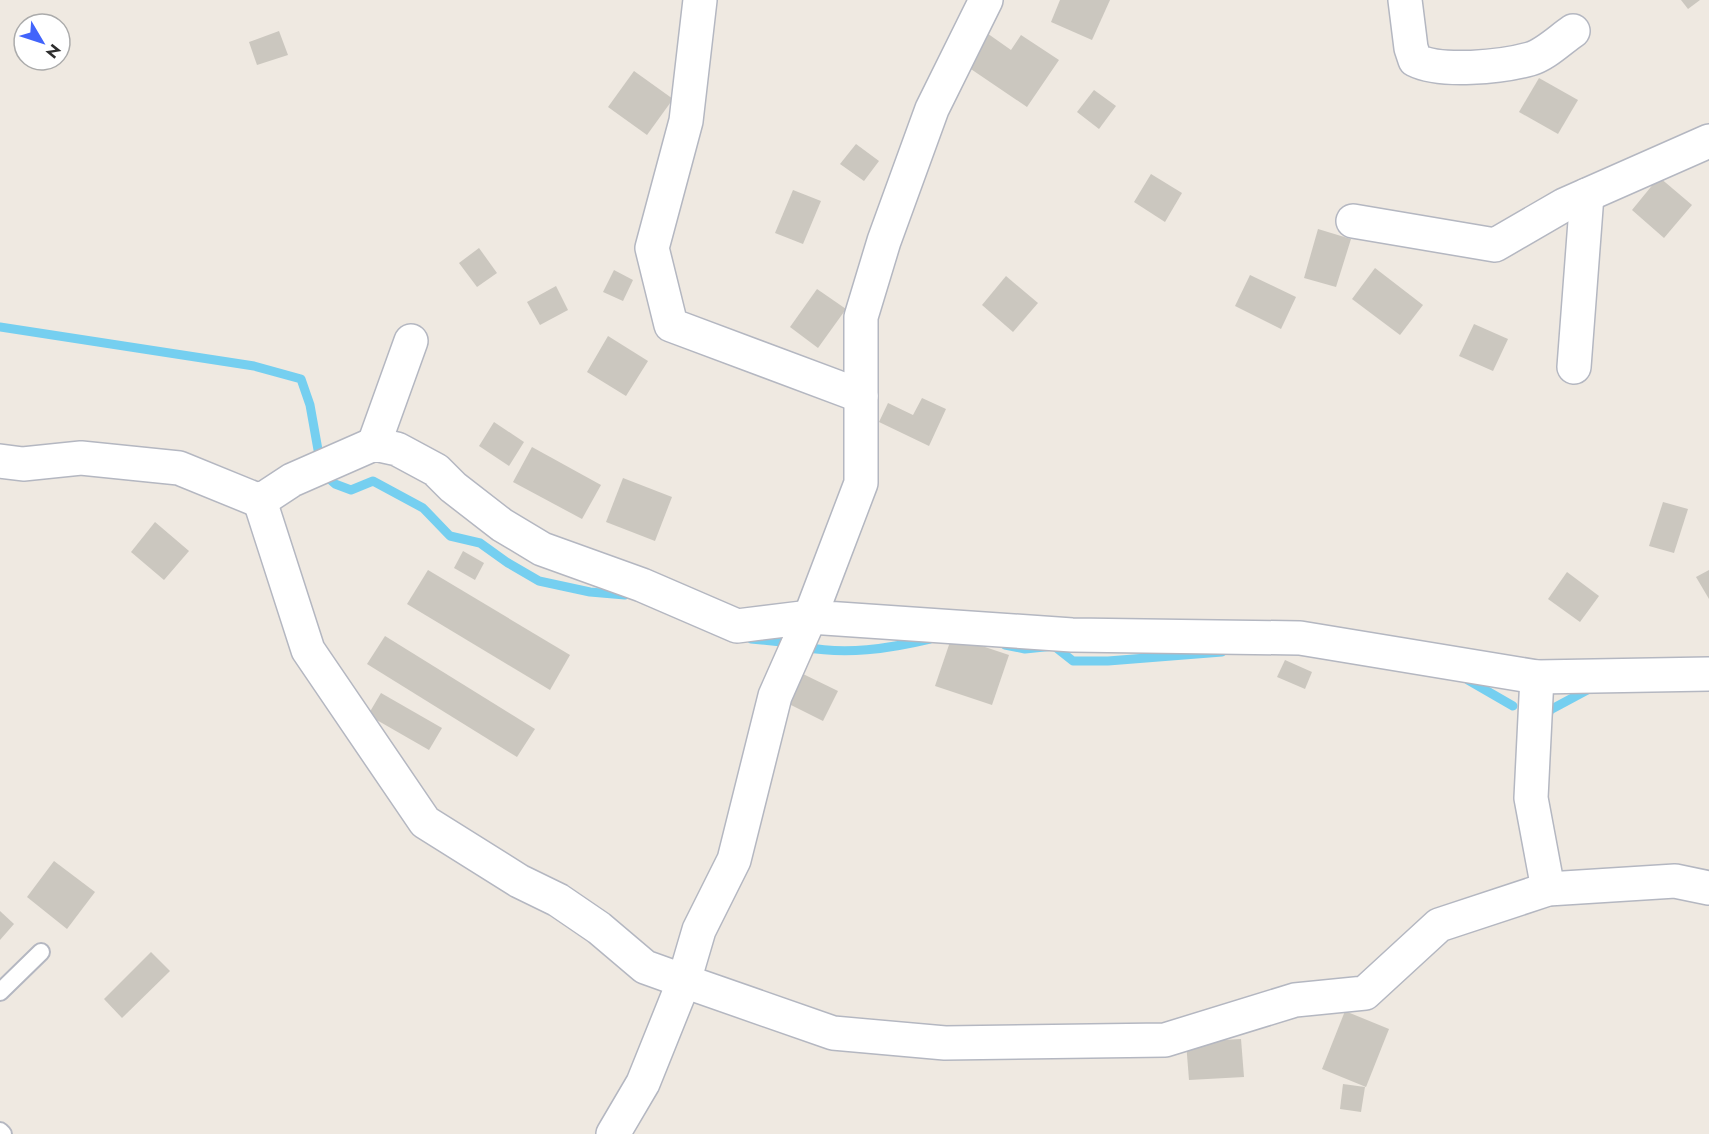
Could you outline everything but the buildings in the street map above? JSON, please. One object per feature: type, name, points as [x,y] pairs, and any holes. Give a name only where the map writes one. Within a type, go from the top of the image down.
[{"type":"street","points":[[700,0],[686,121],[652,248],[670,325],[861,396]]},
{"type":"street","points":[[613,1134],[643,1083],[684,981],[699,930],[734,860],[775,696],[810,617],[861,483],[861,317],[884,241],[932,109],[986,0]]},
{"type":"street","points":[[1405,0],[1411,48],[1415,60],[1429,67],[1483,66],[1532,59],[1573,31]]},
{"type":"street","points":[[1353,221],[1495,245],[1587,195],[1709,141]]},
{"type":"street","points":[[1574,367],[1587,195]]},
{"type":"street","points":[[375,444],[411,341]]},
{"type":"street","points":[[260,501],[292,480],[375,444],[397,449],[436,470],[453,487],[502,525],[542,549],[642,585],[737,626],[810,617],[1072,635],[1300,638],[1537,677],[1709,674]]},
{"type":"street","points":[[0,461],[23,464],[81,458],[179,468],[260,501],[308,650],[424,822],[519,881],[558,900],[599,928],[645,967],[833,1033],[945,1043],[1165,1040],[1295,1000],[1365,993],[1439,925],[1548,889],[1675,881],[1709,888]]},
{"type":"street","points":[[1537,677],[1531,798],[1548,889]]},
{"type":"lane","points":[[0,992],[41,952]]},
{"type":"waterway","points":[[0,327],[254,366],[301,379],[310,405],[320,461]]},
{"type":"waterway","points":[[326,476],[335,484],[351,490],[373,481],[423,508],[450,536],[480,543],[539,581],[590,592],[625,595]]},
{"type":"waterway","points":[[751,639],[791,643]]},
{"type":"waterway","points":[[804,647],[836,651],[867,650],[930,639]]},
{"type":"waterway","points":[[1005,645],[1025,649],[1054,646],[1073,661],[1108,661],[1222,652]]},
{"type":"waterway","points":[[1468,680],[1513,706]]},
{"type":"waterway","points":[[1547,718],[1550,710],[1591,688]]}]
